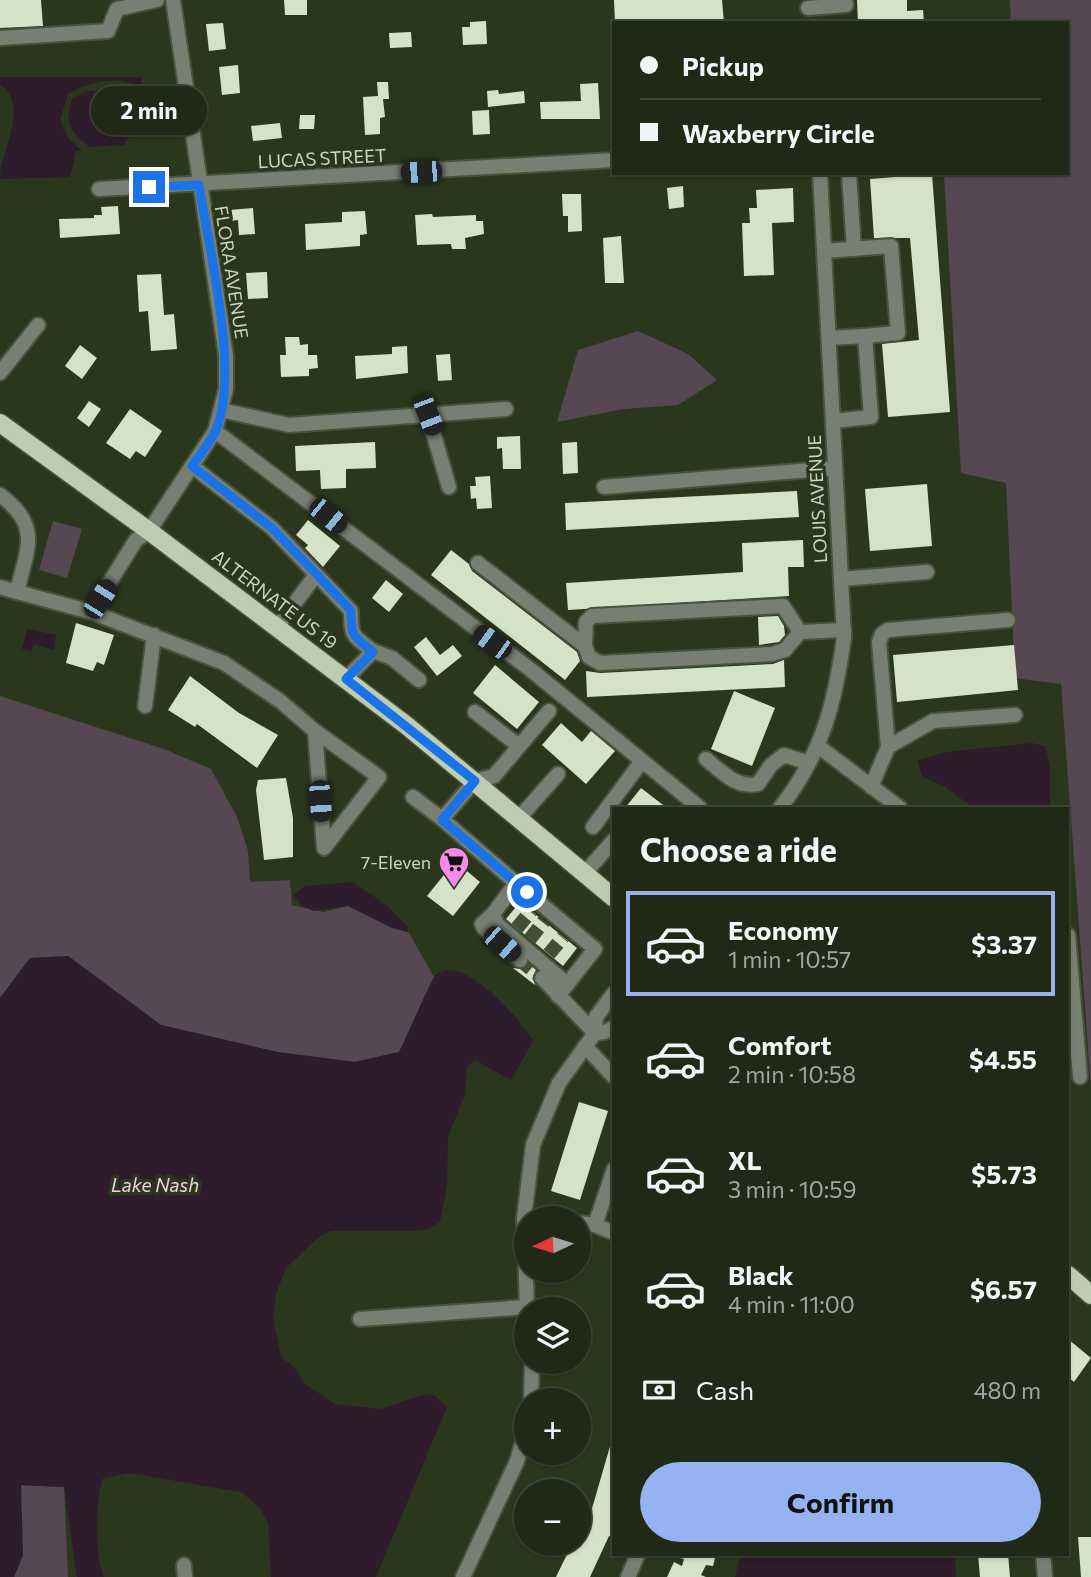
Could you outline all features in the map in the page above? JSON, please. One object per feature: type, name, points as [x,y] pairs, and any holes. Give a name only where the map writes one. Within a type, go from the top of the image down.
[{"type":"main road","name":"ALTERNATE US 19","points":[[0,423],[346,679],[475,781],[612,896]]},
{"type":"main road","points":[[1069,1276],[1091,1295]]},
{"type":"street","points":[[0,38],[108,31],[117,9],[157,0]]},
{"type":"street","name":"FLORA AVENUE","points":[[91,612],[136,540],[149,531],[215,431],[226,389],[226,356],[173,0]]},
{"type":"street","points":[[808,10],[846,5],[845,0]]},
{"type":"street","name":"LUCAS STREET","points":[[99,190],[612,160]]},
{"type":"street","name":"LOUIS AVENUE","points":[[781,807],[818,746],[836,696],[844,630],[820,175]]},
{"type":"street","points":[[849,175],[854,249]]},
{"type":"street","points":[[824,251],[891,246],[898,333],[828,338]]},
{"type":"street","points":[[1,368],[38,325]]},
{"type":"street","points":[[832,421],[871,417],[865,335]]},
{"type":"street","points":[[221,410],[289,425],[506,409]]},
{"type":"street","points":[[428,415],[449,487]]},
{"type":"street","points":[[215,431],[531,670],[699,807]]},
{"type":"street","points":[[192,466],[272,528],[347,606],[351,611],[349,629],[352,635],[373,652],[392,659],[419,680]]},
{"type":"street","points":[[604,486],[835,468]]},
{"type":"street","points":[[0,495],[19,509],[30,537],[17,592]]},
{"type":"street","points":[[478,563],[585,646]]},
{"type":"street","points":[[841,579],[927,572]]},
{"type":"street","points":[[277,627],[316,576]]},
{"type":"street","points":[[0,587],[91,612],[224,663],[280,701],[315,731],[379,777],[324,848],[315,731]]},
{"type":"street","points":[[800,632],[783,606],[592,616],[586,622],[585,646],[589,657],[600,663],[772,654],[785,650],[800,632],[844,630]]},
{"type":"street","points":[[871,786],[888,747],[879,642],[882,634],[888,631],[1008,620]]},
{"type":"street","points":[[145,706],[154,635]]},
{"type":"street","points":[[346,679],[373,652]]},
{"type":"street","points":[[442,820],[475,781],[494,776],[548,711]]},
{"type":"street","points":[[475,712],[519,746]]},
{"type":"street","points":[[888,747],[933,721],[1015,715]]},
{"type":"street","points":[[818,746],[899,807]]},
{"type":"street","points":[[706,759],[735,783],[748,786],[758,784],[771,765],[784,755],[809,763]]},
{"type":"street","points":[[593,827],[642,761]]},
{"type":"street","points":[[519,818],[558,774]]},
{"type":"street","points":[[413,797],[516,883],[535,906],[567,932],[595,949],[562,990]]},
{"type":"street","points":[[584,874],[612,842]]},
{"type":"street","points":[[516,883],[482,924],[484,928],[525,949],[544,965],[595,1032]]},
{"type":"street","points":[[493,914],[497,924],[514,932],[525,949]]},
{"type":"street","points":[[1069,946],[1080,1077]]},
{"type":"street","points":[[527,1206],[528,1173],[536,1135],[559,1083],[595,1032],[596,1017],[612,996]]},
{"type":"street","points":[[595,1032],[605,1032],[612,1028]]},
{"type":"street","points":[[585,1046],[612,1075]]},
{"type":"street","points":[[595,1225],[612,1175]]},
{"type":"street","points":[[592,1225],[612,1232]]},
{"type":"street","points":[[360,1320],[514,1309]]},
{"type":"street","points":[[463,1577],[515,1465]]},
{"type":"street","points":[[628,1577],[637,1556]]},
{"type":"street","points":[[1043,1556],[1045,1577]]},
{"type":"shaded area","points":[[1010,0],[1091,0],[1091,1088],[1061,684],[1015,678],[1006,483],[961,473],[944,175],[1069,175],[1069,21],[1011,21]]},
{"type":"shaded area","points":[[638,331],[688,354],[717,380],[678,405],[624,409],[557,422],[578,350]]},
{"type":"shaded area","points":[[53,521],[82,529],[67,578],[39,570]]},
{"type":"shaded area","points":[[0,696],[164,749],[211,769],[237,817],[248,851],[250,882],[290,880],[292,905],[323,912],[348,906],[409,933],[434,977],[399,1052],[355,1062],[277,1052],[161,1025],[68,956],[30,958],[0,998]]},
{"type":"shaded area","points":[[20,1485],[64,1487],[68,1577],[14,1577],[23,1555]]},
{"type":"water","points":[[0,77],[141,77],[142,90],[126,82],[105,81],[68,94],[60,120],[68,138],[82,151],[76,151],[70,177],[0,179],[14,117],[13,105],[9,94],[0,84]]},
{"type":"water","points":[[128,89],[136,94],[136,114],[124,145],[89,147],[70,126],[72,99],[87,91]]},
{"type":"water","points":[[27,629],[56,635],[54,650],[34,644],[31,652],[22,649]]},
{"type":"water","points":[[1032,743],[1045,746],[1050,765],[1050,807],[973,807],[945,787],[922,776],[918,760],[946,752]]},
{"type":"water","points":[[353,882],[389,907],[408,927],[407,932],[392,928],[348,906],[313,911],[301,905],[293,895],[305,886]]},
{"type":"water","name":"Lake Nash","points":[[68,956],[161,1025],[277,1052],[355,1062],[399,1052],[434,978],[448,970],[462,973],[491,992],[517,1019],[533,1041],[511,1080],[475,1060],[467,1066],[465,1094],[448,1137],[447,1186],[440,1222],[428,1229],[416,1231],[331,1231],[320,1236],[286,1268],[276,1294],[273,1317],[281,1357],[295,1368],[305,1384],[335,1404],[381,1409],[425,1394],[435,1396],[447,1407],[376,1577],[271,1577],[268,1523],[259,1507],[241,1492],[129,1473],[103,1478],[100,1487],[98,1542],[104,1577],[77,1577],[64,1487],[21,1485],[23,1555],[14,1577],[0,1577],[0,998],[30,958]]},
{"type":"water","points":[[740,1556],[955,1556],[956,1577],[735,1577]]},
{"type":"building","points":[[0,0],[41,0],[43,26],[0,28]]},
{"type":"building","points":[[284,0],[307,0],[307,15],[285,15]]},
{"type":"building","points":[[614,0],[722,0],[724,21],[615,21]]},
{"type":"building","points":[[857,0],[907,0],[907,11],[923,10],[924,21],[858,21]]},
{"type":"building","points":[[486,21],[487,44],[463,45],[462,27],[470,27],[470,22]]},
{"type":"building","points":[[223,23],[226,49],[209,51],[206,24]]},
{"type":"building","points":[[411,32],[412,47],[390,48],[389,33]]},
{"type":"building","points":[[238,65],[240,93],[222,95],[219,67]]},
{"type":"building","points":[[377,82],[388,82],[389,99],[383,99],[385,117],[380,118],[380,134],[365,135],[363,97],[378,96]]},
{"type":"building","points":[[598,83],[600,119],[541,119],[540,102],[581,101],[580,84]]},
{"type":"building","points":[[498,90],[499,94],[524,91],[525,103],[488,107],[487,91]]},
{"type":"building","points":[[489,110],[490,134],[473,135],[472,111]]},
{"type":"building","points":[[300,115],[315,115],[314,129],[299,129]]},
{"type":"building","points":[[280,123],[282,138],[253,141],[251,126]]},
{"type":"building","points":[[932,175],[950,412],[888,417],[882,344],[919,340],[910,238],[874,238],[870,179]]},
{"type":"building","points":[[683,186],[684,207],[669,209],[667,188]]},
{"type":"building","points":[[793,188],[794,222],[772,223],[774,275],[744,276],[742,223],[750,223],[749,208],[757,208],[756,190]]},
{"type":"building","points":[[562,194],[581,194],[582,231],[568,232],[568,216],[563,216]]},
{"type":"building","points":[[118,206],[120,234],[60,238],[59,219],[94,218],[94,215],[102,215],[101,207]]},
{"type":"building","points":[[253,208],[255,234],[239,235],[238,220],[230,221],[229,210]]},
{"type":"building","points":[[365,211],[367,234],[360,235],[360,246],[306,250],[305,224],[342,222],[342,212]]},
{"type":"building","points":[[432,214],[433,217],[476,215],[476,221],[483,221],[484,234],[465,238],[466,249],[452,249],[451,244],[417,245],[415,215]]},
{"type":"building","points":[[621,236],[624,283],[605,283],[603,238]]},
{"type":"building","points":[[267,272],[268,298],[248,299],[246,273]]},
{"type":"building","points":[[161,274],[164,315],[174,314],[177,349],[151,351],[148,311],[139,312],[137,275]]},
{"type":"building","points":[[285,337],[299,337],[300,345],[308,344],[308,355],[317,355],[318,368],[309,369],[309,376],[281,377],[280,355],[286,355]]},
{"type":"building","points":[[80,345],[97,358],[82,379],[65,366]]},
{"type":"building","points":[[407,346],[408,373],[356,379],[355,356],[392,354],[392,347]]},
{"type":"building","points":[[450,354],[452,380],[438,381],[436,355]]},
{"type":"building","points":[[89,401],[101,409],[89,427],[77,418]]},
{"type":"building","points":[[130,409],[162,431],[145,457],[136,451],[130,459],[106,443]]},
{"type":"building","points":[[520,436],[521,469],[503,469],[502,448],[497,449],[497,437]]},
{"type":"building","points":[[375,442],[376,468],[346,469],[346,488],[321,489],[320,470],[296,471],[295,446]]},
{"type":"building","points":[[577,442],[578,473],[563,474],[562,443]]},
{"type":"building","points":[[490,476],[492,508],[477,509],[476,498],[471,499],[470,486],[476,486],[475,477]]},
{"type":"building","points":[[927,484],[932,546],[870,551],[865,489]]},
{"type":"building","points":[[797,491],[799,517],[566,530],[565,503]]},
{"type":"building","points":[[308,520],[340,546],[323,567],[305,548],[308,545],[296,535]]},
{"type":"building","points":[[803,540],[804,567],[788,567],[789,596],[568,610],[566,583],[743,572],[742,543]]},
{"type":"building","points":[[451,550],[469,564],[472,571],[577,652],[580,661],[565,680],[431,575]]},
{"type":"building","points":[[386,580],[403,594],[389,612],[372,598]]},
{"type":"building","points":[[778,616],[784,626],[785,635],[779,642],[759,645],[758,617]]},
{"type":"building","points":[[76,623],[114,635],[104,665],[97,662],[93,671],[66,663]]},
{"type":"building","points":[[426,637],[440,655],[453,645],[462,656],[437,676],[414,647]]},
{"type":"building","points":[[1014,645],[1018,690],[897,702],[893,655]]},
{"type":"building","points":[[784,660],[785,687],[587,697],[586,671],[600,673],[773,664]]},
{"type":"building","points":[[495,665],[539,702],[517,729],[473,693]]},
{"type":"building","points":[[190,676],[239,713],[278,735],[257,768],[197,724],[195,727],[168,710]]},
{"type":"building","points":[[734,691],[775,708],[752,766],[711,749]]},
{"type":"building","points":[[561,723],[582,742],[591,731],[615,751],[586,784],[542,745]]},
{"type":"building","points":[[286,778],[293,818],[293,857],[264,860],[256,790],[258,780]]},
{"type":"building","points":[[641,788],[666,807],[626,807]]},
{"type":"building","name":"7-Eleven","points":[[455,861],[480,882],[453,916],[427,896]]},
{"type":"building","points":[[520,902],[577,948],[563,966],[506,919]]},
{"type":"building","points":[[529,964],[536,970],[533,976],[535,985],[513,968],[522,969]]},
{"type":"building","points":[[579,1102],[608,1111],[580,1200],[551,1191]]},
{"type":"building","points":[[1069,1340],[1091,1358],[1074,1382],[1069,1378]]},
{"type":"building","points":[[612,1443],[612,1537],[609,1536],[590,1577],[556,1577],[566,1556],[591,1556],[591,1512]]},
{"type":"building","points":[[1078,1537],[1091,1537],[1091,1577],[1081,1577]]},
{"type":"building","points":[[716,1556],[713,1566],[706,1565],[701,1575],[706,1577],[667,1577],[674,1562],[682,1566],[684,1559],[680,1558]]},
{"type":"building","points":[[978,1556],[1008,1556],[1010,1577],[980,1577]]},
{"type":"tunnel","points":[[517,928],[531,911]]},
{"type":"tunnel","points":[[530,939],[544,921]]},
{"type":"tunnel","points":[[549,954],[563,937]]},
{"type":"tunnel","points":[[520,960],[542,978]]},
{"type":"place","name":"7-Eleven","points":[[454,889]]},
{"type":"route","points":[[149,187],[199,185],[226,356],[226,389],[215,431],[192,466],[272,528],[310,571],[351,611],[349,629],[352,635],[373,652],[346,679],[475,781],[442,820],[527,892]]}]
